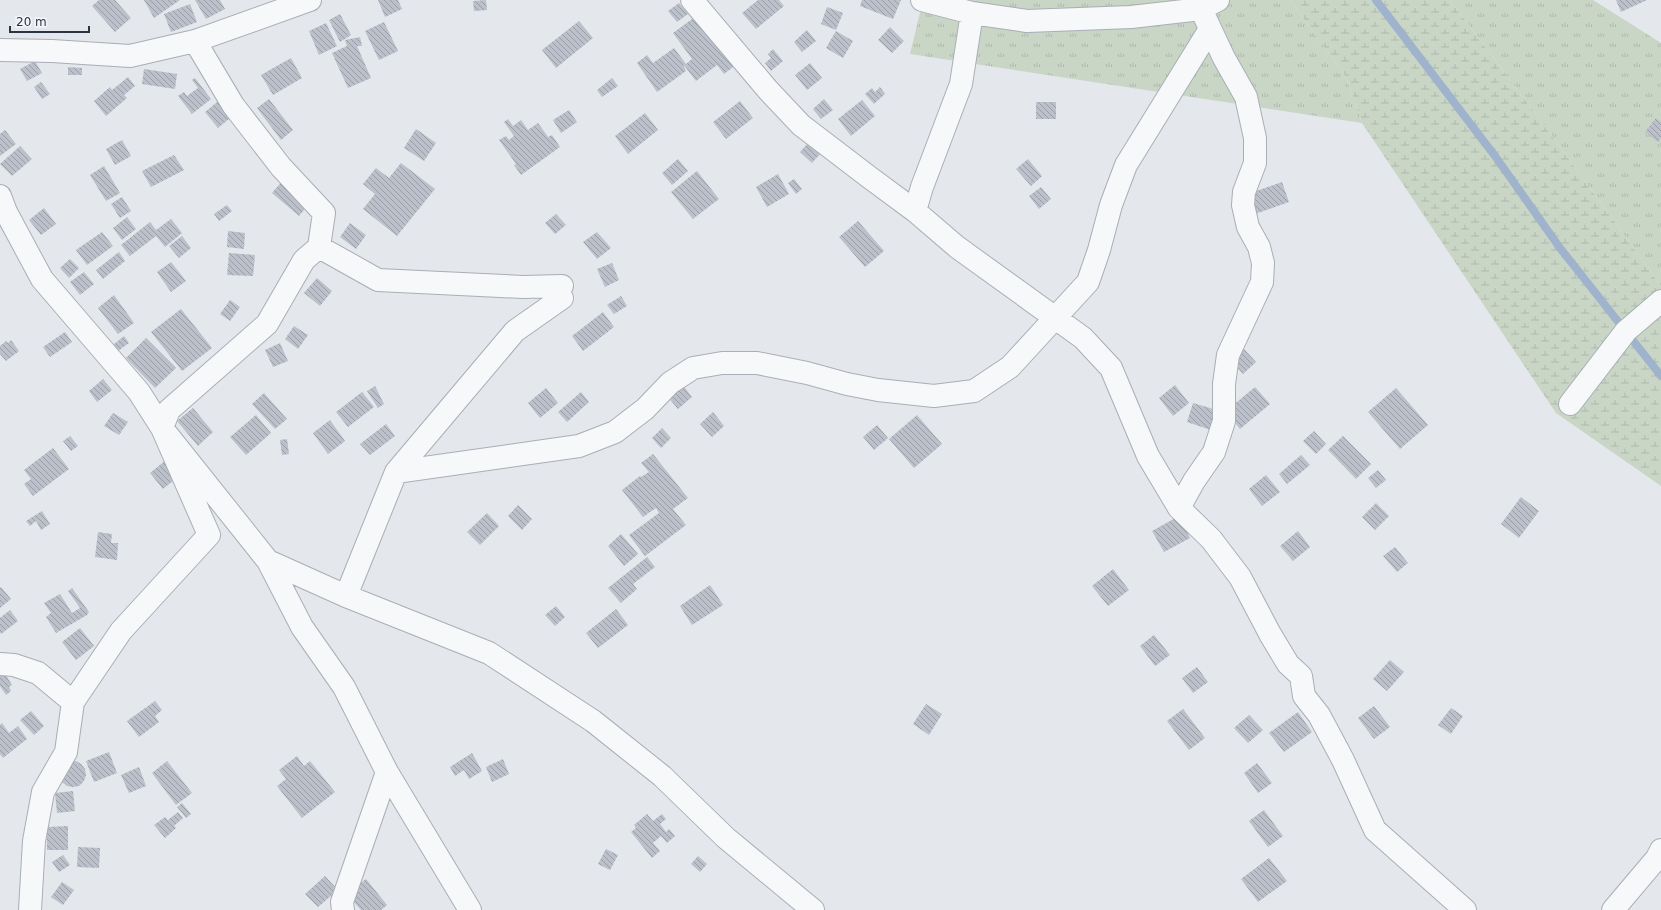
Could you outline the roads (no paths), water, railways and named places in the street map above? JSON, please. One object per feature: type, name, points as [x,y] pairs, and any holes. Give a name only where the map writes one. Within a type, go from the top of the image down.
[{"type":"street","points":[[0,50],[52,51],[130,56],[196,41],[310,0]]},
{"type":"street","points":[[692,0],[768,90],[801,125],[868,178],[916,211],[957,247],[1083,338],[1111,368],[1148,456],[1179,508],[1211,539],[1240,578],[1273,640],[1288,664],[1301,676],[1304,696],[1319,715],[1343,760],[1375,830],[1465,910]]},
{"type":"street","points":[[922,0],[972,13],[1027,21],[1131,17],[1209,4],[1210,29],[1246,97],[1255,138],[1255,163],[1244,192],[1243,205],[1248,227],[1259,247],[1264,263],[1262,282],[1228,355],[1224,384],[1224,421],[1214,452],[1194,481],[1179,508]]},
{"type":"street","points":[[916,211],[922,187],[961,84],[972,13]]},
{"type":"street","points":[[396,472],[579,446],[615,432],[645,408],[670,383],[693,368],[722,363],[757,363],[807,373],[847,384],[886,391],[934,396],[974,391],[1010,367],[1088,282],[1099,250],[1111,205],[1126,165],[1210,29]]},
{"type":"street","points":[[30,910],[34,841],[44,792],[66,752],[73,702],[121,631],[209,535],[162,428],[169,410],[267,324],[304,260],[319,247],[324,213],[281,167],[233,105],[196,41]]},
{"type":"street","points":[[0,196],[6,212],[42,279],[135,386],[162,428],[268,561],[302,627],[344,686],[387,772],[470,910]]},
{"type":"street","points":[[319,247],[378,280],[522,287],[562,292],[515,331],[396,472],[346,596]]},
{"type":"street","points":[[1570,404],[1626,331],[1661,301]]},
{"type":"street","points":[[268,561],[346,596],[489,652],[594,721],[662,776],[726,838],[813,910]]},
{"type":"street","points":[[0,664],[14,665],[38,673],[73,702]]},
{"type":"street","points":[[343,910],[342,902],[387,772]]},
{"type":"street","points":[[1613,910],[1657,858],[1661,850]]},
{"type":"waterway","points":[[1376,0],[1495,156],[1560,248],[1661,376]]}]
